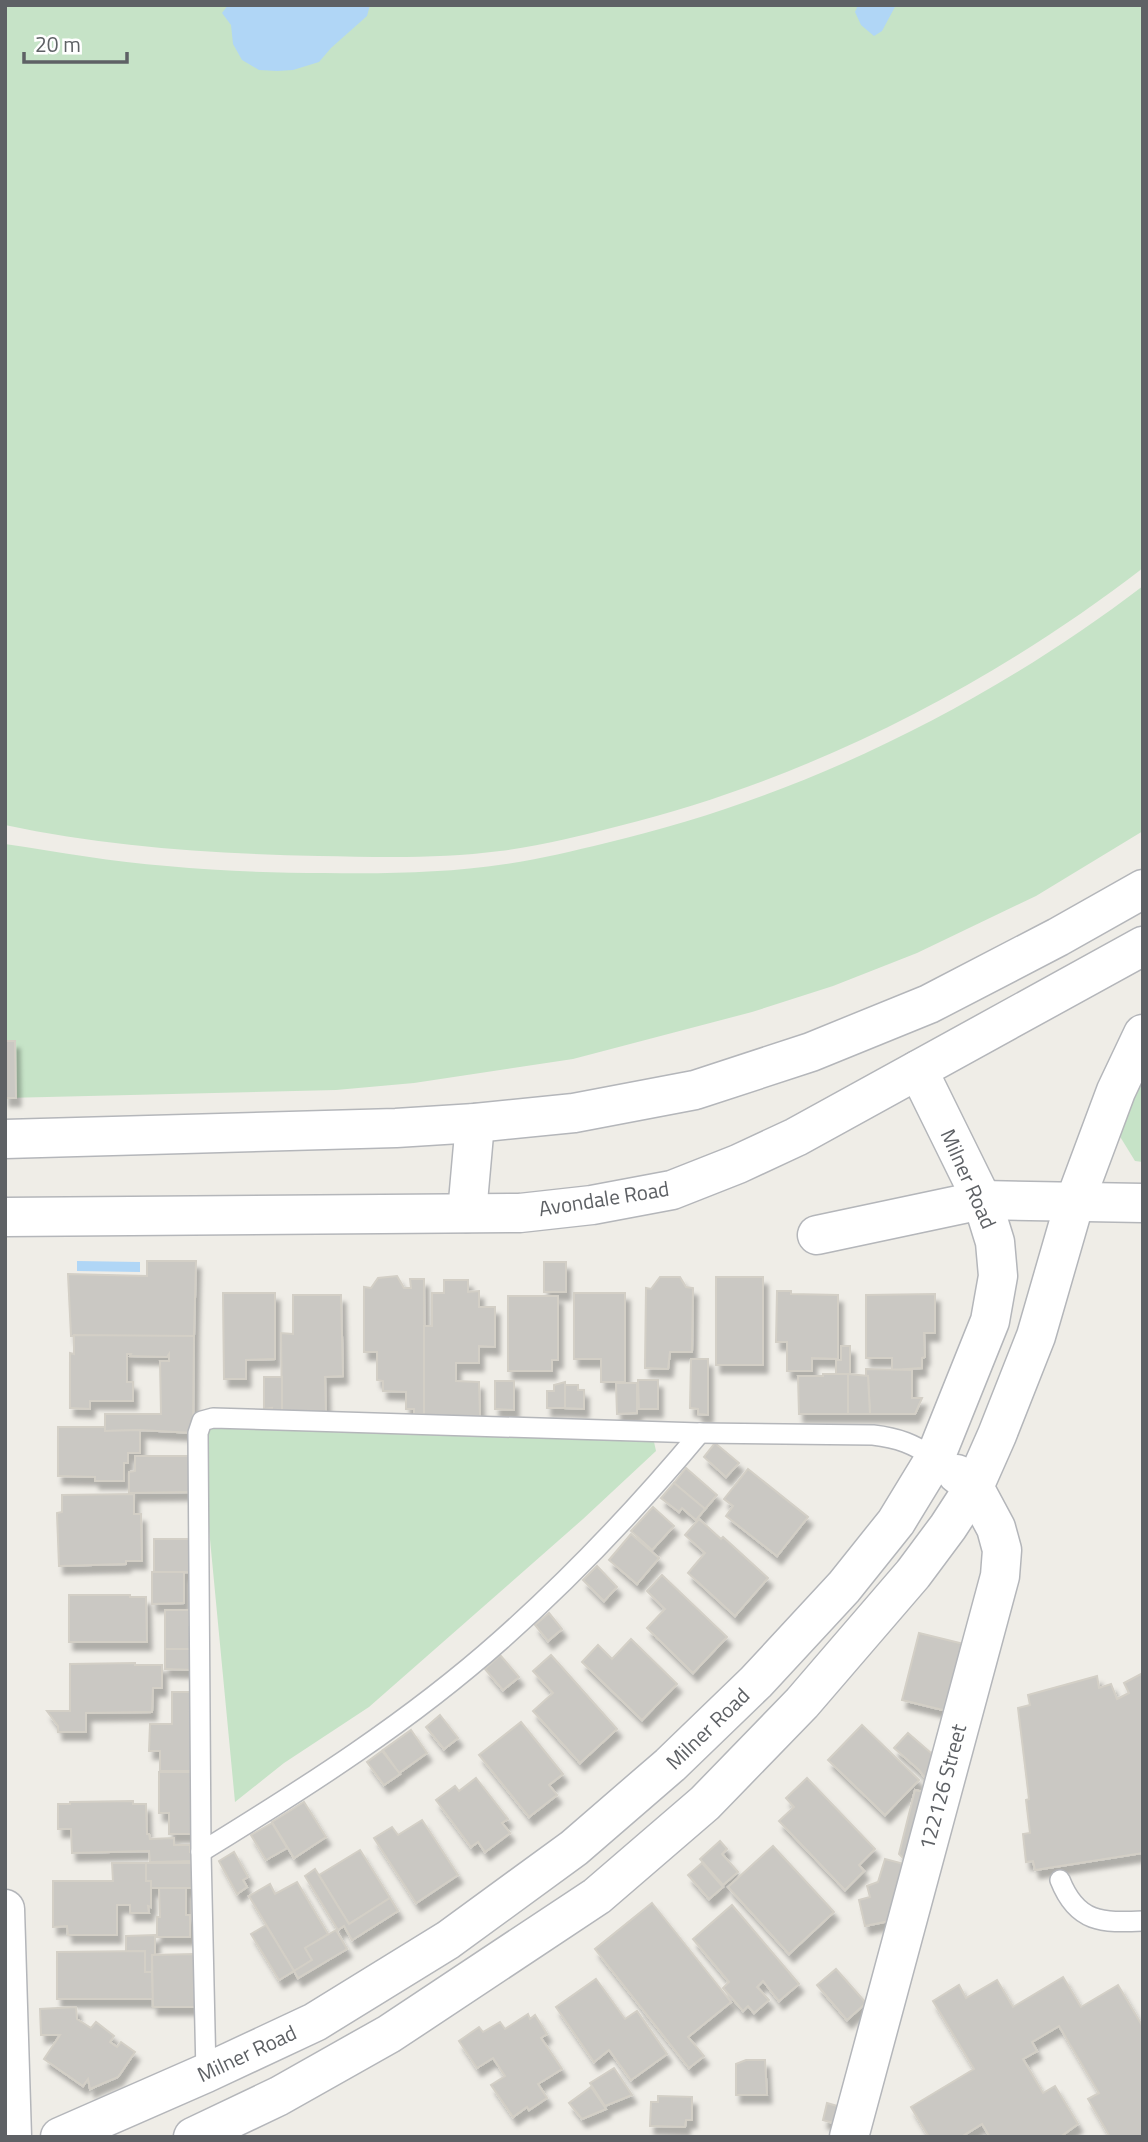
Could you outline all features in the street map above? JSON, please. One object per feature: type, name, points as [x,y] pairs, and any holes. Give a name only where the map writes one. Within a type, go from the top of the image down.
[{"type":"street","points":[[5,1139],[396,1128],[475,1123],[573,1113],[695,1090],[811,1052],[929,1004],[1143,889]]},
{"type":"street","name":"Avondale Road","points":[[5,1217],[520,1213],[568,1208],[672,1190],[796,1137],[1143,946]]},
{"type":"street","points":[[193,2137],[279,2096],[389,2034],[594,1898],[705,1802],[802,1703],[913,1574],[974,1487],[1036,1336],[1075,1201],[1116,1091],[1143,1034]]},
{"type":"street","name":"Milner Road","points":[[60,2137],[315,2022],[448,1940],[562,1856],[670,1765],[756,1682],[844,1587],[896,1522],[935,1458],[990,1321],[998,1276],[995,1242],[982,1200],[918,1070]]},
{"type":"street","points":[[467,1213],[475,1123]]},
{"type":"street","points":[[817,1235],[982,1200],[1143,1203]]},
{"type":"street","name":"122126 Street","points":[[849,2137],[1000,1576],[1002,1550],[996,1528],[974,1487],[935,1458]]},
{"type":"street","points":[[670,1765],[705,1802]]},
{"type":"street","points":[[562,1856],[594,1898]]},
{"type":"street","points":[[5,1909],[12,2137]]},
{"type":"street","points":[[254,2050],[279,2096]]},
{"type":"lane","points":[[206,2073],[201,1852],[198,1433],[202,1421],[213,1418],[700,1433],[873,1435],[913,1444],[935,1458]]},
{"type":"lane","points":[[201,1852],[340,1764],[419,1706],[500,1641],[577,1568],[671,1468],[700,1433]]},
{"type":"lane","points":[[1060,1880],[1065,1894],[1077,1909],[1091,1919],[1143,1921]]},
{"type":"green space","points":[[5,5],[1143,5],[1143,568],[1084,612],[959,690],[828,755],[690,806],[560,840],[477,854],[387,857],[280,855],[122,844],[5,825]]},
{"type":"green space","points":[[1143,586],[1143,831],[1036,896],[917,953],[833,986],[752,1012],[573,1059],[414,1083],[336,1090],[5,1098],[5,844],[147,864],[304,873],[393,873],[461,869],[519,862],[569,852],[679,824],[750,800],[888,743],[1019,671]]},
{"type":"green space","points":[[1143,1066],[1143,1162],[1135,1161],[1116,1130]]},
{"type":"green space","points":[[198,1413],[651,1428],[656,1451],[583,1519],[369,1707],[284,1763],[235,1802]]},
{"type":"water","points":[[228,5],[370,5],[367,16],[319,62],[293,70],[277,71],[259,70],[242,60],[233,44],[231,25],[222,13]]},
{"type":"water","points":[[858,5],[896,5],[882,31],[874,36],[861,25],[855,12]]},
{"type":"water","points":[[77,1261],[140,1262],[140,1272],[77,1271]]},
{"type":"building","points":[[5,1041],[15,1041],[16,1098],[5,1098]]},
{"type":"building","points":[[147,1261],[196,1261],[194,1336],[71,1336],[68,1274],[147,1276]]},
{"type":"building","points":[[544,1262],[566,1262],[566,1292],[544,1292]]},
{"type":"building","points":[[397,1276],[404,1288],[411,1288],[410,1279],[424,1279],[425,1414],[414,1414],[414,1409],[406,1409],[406,1392],[383,1391],[383,1381],[377,1380],[377,1352],[364,1352],[364,1287],[371,1288],[378,1278]]},
{"type":"building","points":[[660,1277],[680,1277],[686,1287],[693,1288],[692,1352],[670,1352],[668,1369],[645,1368],[646,1288],[651,1289]]},
{"type":"building","points":[[716,1277],[763,1277],[763,1365],[716,1365]]},
{"type":"building","points":[[444,1280],[468,1280],[468,1292],[479,1291],[479,1307],[495,1307],[495,1347],[479,1346],[479,1363],[456,1363],[456,1381],[479,1382],[480,1416],[424,1416],[424,1326],[432,1326],[432,1293],[444,1293]]},
{"type":"building","points":[[777,1291],[838,1295],[838,1359],[812,1358],[812,1371],[787,1371],[787,1342],[776,1342]]},
{"type":"building","points":[[223,1293],[275,1293],[275,1359],[246,1360],[246,1379],[224,1379]]},
{"type":"building","points":[[574,1293],[625,1293],[625,1382],[601,1382],[601,1359],[574,1359]]},
{"type":"building","points":[[935,1294],[935,1333],[924,1333],[925,1357],[922,1358],[922,1368],[892,1370],[892,1358],[866,1358],[866,1295]]},
{"type":"building","points":[[293,1295],[341,1295],[343,1376],[325,1377],[326,1414],[282,1414],[281,1333],[293,1334]]},
{"type":"building","points":[[508,1296],[558,1296],[558,1360],[552,1360],[552,1371],[508,1371]]},
{"type":"building","points":[[74,1335],[194,1336],[193,1433],[105,1431],[105,1414],[161,1414],[160,1361],[169,1361],[169,1354],[167,1357],[127,1354],[127,1382],[133,1382],[133,1401],[90,1401],[90,1409],[70,1408],[70,1353],[74,1354]]},
{"type":"building","points":[[841,1346],[850,1346],[850,1374],[836,1374],[836,1360],[841,1360]]},
{"type":"building","points":[[691,1359],[708,1359],[708,1415],[698,1414],[698,1409],[690,1408]]},
{"type":"building","points":[[866,1369],[912,1370],[912,1398],[922,1398],[915,1414],[870,1414]]},
{"type":"building","points":[[848,1374],[848,1414],[799,1414],[798,1376]]},
{"type":"building","points":[[848,1374],[868,1376],[870,1414],[848,1414]]},
{"type":"building","points":[[264,1377],[282,1377],[282,1414],[272,1414],[272,1408],[264,1409]]},
{"type":"building","points":[[638,1380],[658,1380],[658,1409],[639,1409]]},
{"type":"building","points":[[495,1381],[514,1381],[514,1410],[495,1409]]},
{"type":"building","points":[[565,1382],[565,1408],[547,1408],[547,1391],[554,1391],[554,1385]]},
{"type":"building","points":[[616,1383],[637,1383],[637,1413],[617,1414]]},
{"type":"building","points":[[565,1385],[578,1385],[578,1390],[584,1390],[584,1409],[565,1408]]},
{"type":"building","points":[[58,1427],[105,1427],[105,1431],[140,1430],[140,1453],[128,1453],[128,1463],[124,1463],[124,1481],[95,1481],[95,1477],[58,1476]]},
{"type":"building","points":[[715,1443],[739,1463],[726,1477],[704,1457]]},
{"type":"building","points":[[135,1456],[194,1456],[195,1492],[129,1493],[129,1472],[135,1471]]},
{"type":"building","points":[[686,1468],[717,1495],[705,1509],[674,1483]]},
{"type":"building","points":[[748,1469],[808,1517],[777,1556],[726,1516],[733,1506],[724,1499]]},
{"type":"building","points":[[674,1483],[705,1509],[696,1520],[682,1508],[679,1512],[661,1498]]},
{"type":"building","points":[[134,1494],[134,1514],[141,1514],[142,1561],[59,1566],[57,1513],[62,1512],[62,1495]]},
{"type":"building","points":[[653,1507],[674,1526],[652,1550],[631,1531]]},
{"type":"building","points":[[699,1519],[768,1578],[735,1616],[688,1573],[705,1553],[685,1535]]},
{"type":"building","points":[[631,1534],[659,1558],[637,1584],[609,1560]]},
{"type":"building","points":[[154,1539],[191,1539],[191,1572],[154,1573]]},
{"type":"building","points":[[597,1566],[617,1587],[604,1601],[583,1580]]},
{"type":"building","points":[[152,1572],[184,1572],[184,1603],[152,1604]]},
{"type":"building","points":[[662,1575],[727,1637],[693,1673],[647,1628],[665,1609],[647,1591]]},
{"type":"building","points":[[69,1595],[146,1597],[147,1642],[69,1642]]},
{"type":"building","points":[[165,1610],[189,1610],[189,1625],[194,1625],[194,1649],[165,1649]]},
{"type":"building","points":[[549,1613],[562,1629],[548,1641],[535,1625]]},
{"type":"building","points":[[919,1633],[968,1645],[951,1712],[902,1700]]},
{"type":"building","points":[[631,1639],[677,1684],[642,1720],[582,1662],[598,1645],[612,1659]]},
{"type":"building","points":[[165,1649],[194,1649],[194,1670],[165,1669]]},
{"type":"building","points":[[500,1655],[519,1677],[503,1690],[485,1669]]},
{"type":"building","points":[[551,1655],[617,1729],[580,1763],[533,1711],[553,1693],[533,1671]]},
{"type":"building","points":[[70,1664],[162,1665],[162,1688],[153,1688],[152,1712],[86,1713],[86,1732],[58,1732],[58,1726],[47,1711],[70,1711]]},
{"type":"building","points":[[1143,1673],[1143,1853],[1035,1870],[1033,1861],[1026,1862],[1023,1834],[1030,1833],[1026,1800],[1029,1799],[1018,1708],[1030,1705],[1028,1695],[1097,1676],[1099,1688],[1111,1684],[1117,1699],[1129,1693],[1124,1683]]},
{"type":"building","points":[[172,1692],[195,1692],[192,1771],[160,1771],[160,1751],[149,1751],[150,1724],[172,1724]]},
{"type":"building","points":[[440,1715],[458,1738],[444,1749],[426,1727]]},
{"type":"building","points":[[521,1722],[563,1774],[549,1785],[557,1795],[529,1817],[479,1755]]},
{"type":"building","points":[[862,1725],[919,1780],[885,1815],[828,1760]]},
{"type":"building","points":[[411,1730],[427,1753],[399,1773],[383,1750]]},
{"type":"building","points":[[908,1733],[931,1753],[935,1750],[936,1792],[919,1770],[894,1748]]},
{"type":"building","points":[[382,1751],[400,1774],[384,1785],[367,1762]]},
{"type":"building","points":[[159,1772],[194,1772],[192,1834],[169,1834],[169,1813],[159,1813]]},
{"type":"building","points":[[476,1778],[508,1819],[502,1823],[510,1833],[485,1852],[478,1842],[471,1847],[436,1800],[455,1786],[459,1791]]},
{"type":"building","points":[[807,1778],[875,1849],[859,1865],[864,1871],[845,1890],[779,1821],[794,1807],[786,1798]]},
{"type":"building","points":[[915,1790],[935,1795],[909,1864],[899,1854]]},
{"type":"building","points":[[133,1801],[133,1804],[146,1804],[147,1834],[150,1839],[174,1838],[174,1845],[190,1845],[190,1852],[194,1852],[194,1861],[150,1862],[149,1851],[72,1853],[71,1829],[58,1829],[58,1804]]},
{"type":"building","points":[[304,1802],[326,1837],[294,1858],[272,1822]]},
{"type":"building","points":[[422,1820],[458,1875],[416,1903],[374,1838],[392,1827],[398,1835]]},
{"type":"building","points":[[272,1823],[287,1848],[266,1860],[251,1835]]},
{"type":"building","points":[[720,1841],[727,1849],[722,1854],[738,1872],[723,1885],[700,1859]]},
{"type":"building","points":[[773,1846],[834,1912],[789,1954],[728,1887]]},
{"type":"building","points":[[360,1850],[390,1898],[349,1924],[319,1875]]},
{"type":"building","points":[[234,1852],[248,1877],[243,1880],[247,1887],[237,1894],[219,1861]]},
{"type":"building","points":[[885,1859],[915,1867],[899,1919],[865,1926],[859,1900],[870,1897],[867,1886],[878,1882]]},
{"type":"building","points":[[112,1863],[146,1863],[146,1881],[151,1881],[149,1913],[130,1913],[130,1905],[117,1905],[117,1935],[68,1935],[67,1926],[53,1927],[53,1881],[113,1881]]},
{"type":"building","points":[[146,1863],[195,1863],[194,1888],[151,1888],[151,1881],[146,1881]]},
{"type":"building","points":[[702,1863],[723,1887],[709,1899],[688,1875]]},
{"type":"building","points":[[315,1869],[349,1924],[390,1898],[398,1911],[352,1940],[344,1926],[338,1930],[305,1876]]},
{"type":"building","points":[[297,1882],[328,1934],[305,1948],[312,1960],[294,1971],[249,1896],[270,1884],[275,1894]]},
{"type":"building","points":[[159,1888],[186,1888],[186,1915],[190,1915],[190,1937],[157,1937],[157,1917],[160,1917]]},
{"type":"building","points":[[652,1903],[731,2002],[688,2037],[704,2056],[689,2068],[595,1949]]},
{"type":"building","points":[[732,1905],[799,1984],[779,2001],[763,1981],[757,1987],[769,2000],[754,2013],[748,2006],[743,2011],[723,1988],[729,1982],[693,1939]]},
{"type":"building","points":[[266,1925],[294,1971],[279,1980],[251,1934]]},
{"type":"building","points":[[336,1930],[347,1949],[298,1978],[294,1971],[312,1960],[305,1948]]},
{"type":"building","points":[[155,1935],[152,1972],[145,1972],[145,1951],[126,1951],[126,1936]]},
{"type":"building","points":[[145,1951],[145,1972],[152,1972],[153,1999],[57,1999],[57,1952]]},
{"type":"building","points":[[194,1954],[195,2007],[153,2007],[152,1955]]},
{"type":"building","points":[[836,1969],[866,2003],[847,2020],[817,1985]]},
{"type":"building","points":[[1063,1977],[1081,2007],[1118,1985],[1143,2027],[1143,2137],[1110,2137],[1088,2099],[1099,2093],[1059,2026],[1032,2042],[1037,2051],[1023,2059],[1043,2093],[1055,2086],[1078,2124],[1060,2137],[990,2137],[982,2124],[961,2137],[929,2137],[911,2107],[974,2069],[933,2001],[959,1985],[966,1998],[997,1980],[1013,2007]]},
{"type":"building","points":[[596,1979],[625,2019],[637,2011],[667,2054],[631,2080],[609,2050],[594,2062],[556,2007]]},
{"type":"building","points":[[76,2007],[77,2019],[91,2028],[96,2022],[114,2036],[110,2042],[117,2047],[121,2042],[135,2052],[118,2077],[90,2089],[88,2079],[83,2086],[44,2059],[60,2035],[41,2035],[40,2009]]},
{"type":"building","points":[[528,2014],[530,2019],[535,2015],[547,2034],[541,2038],[562,2069],[538,2084],[547,2098],[513,2117],[491,2085],[505,2076],[493,2058],[477,2068],[459,2041],[479,2027],[483,2032],[500,2022],[505,2029]]},
{"type":"building","points":[[746,2060],[765,2060],[767,2095],[736,2095],[736,2064]]},
{"type":"building","points":[[614,2068],[632,2095],[605,2106],[590,2083]]},
{"type":"building","points":[[591,2087],[606,2109],[582,2119],[569,2103]]},
{"type":"building","points":[[658,2096],[692,2097],[692,2120],[686,2120],[685,2127],[650,2126],[651,2102],[658,2102]]},
{"type":"building","points":[[827,2103],[851,2110],[847,2127],[823,2120]]}]
